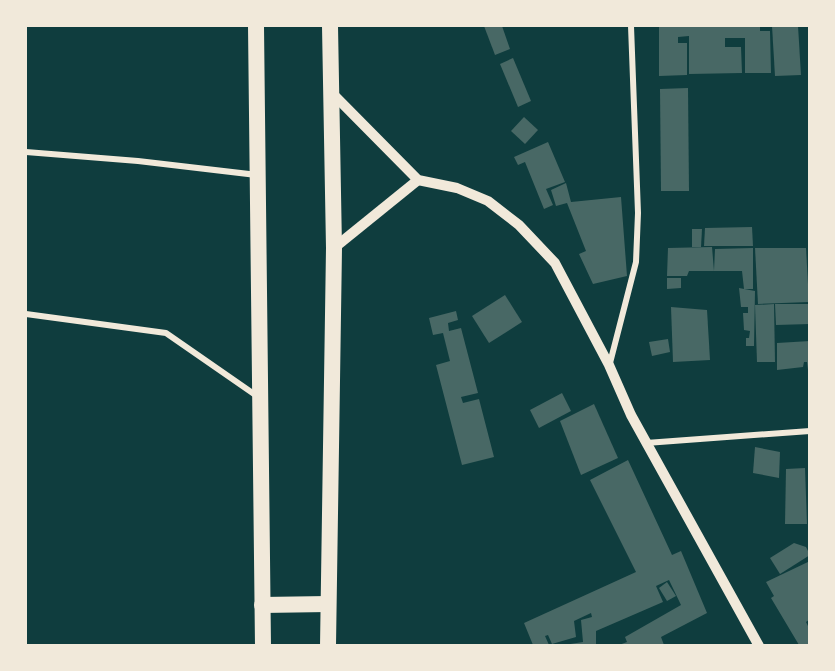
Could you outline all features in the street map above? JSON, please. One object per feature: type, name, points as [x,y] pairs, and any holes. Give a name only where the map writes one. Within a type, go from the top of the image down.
[{"type":"highway","points":[[256,26],[263,645]]},
{"type":"highway","points":[[328,645],[334,248],[330,26]]},
{"type":"highway","points":[[262,605],[328,604]]},
{"type":"street","points":[[609,365],[636,262],[638,213],[631,26]]},
{"type":"street","points":[[331,92],[418,180],[457,188],[488,201],[519,225],[555,263],[609,365],[631,416],[759,645]]},
{"type":"street","points":[[26,152],[138,161],[257,175]]},
{"type":"street","points":[[334,248],[418,180]]},
{"type":"street","points":[[26,314],[166,333],[260,399]]},
{"type":"street","points":[[646,443],[810,431]]},
{"type":"building","points":[[484,26],[502,26],[510,49],[495,55]]},
{"type":"building","points":[[659,26],[760,26],[760,31],[770,31],[771,73],[745,73],[745,38],[725,38],[725,47],[741,47],[742,73],[689,74],[689,36],[678,37],[678,43],[687,43],[687,75],[659,76]]},
{"type":"building","points":[[772,26],[798,26],[801,75],[775,76]]},
{"type":"building","points":[[513,58],[531,101],[518,107],[500,64]]},
{"type":"building","points":[[688,88],[689,191],[661,191],[660,89]]},
{"type":"building","points":[[524,117],[538,130],[525,144],[511,131]]},
{"type":"building","points":[[548,142],[565,182],[546,189],[553,205],[544,209],[525,162],[518,165],[514,157]]},
{"type":"building","points":[[566,183],[571,202],[621,197],[627,276],[593,284],[579,254],[586,251],[567,203],[556,206],[551,190]]},
{"type":"building","points":[[752,227],[753,246],[704,246],[705,228]]},
{"type":"building","points":[[692,229],[702,229],[701,247],[692,247]]},
{"type":"building","points":[[712,247],[714,271],[689,271],[687,276],[667,276],[668,248]]},
{"type":"building","points":[[753,248],[753,289],[744,289],[742,271],[714,271],[715,249]]},
{"type":"building","points":[[755,248],[806,248],[809,302],[758,304]]},
{"type":"building","points":[[667,278],[681,278],[681,288],[667,289]]},
{"type":"building","points":[[739,288],[755,291],[754,346],[746,346],[746,338],[749,338],[750,331],[744,330],[743,313],[748,313],[748,307],[741,307]]},
{"type":"building","points":[[505,295],[522,322],[489,343],[472,316]]},
{"type":"building","points":[[774,304],[775,362],[757,362],[755,305]]},
{"type":"building","points":[[775,304],[810,304],[810,324],[776,325]]},
{"type":"building","points":[[671,307],[707,310],[710,360],[673,362]]},
{"type":"building","points":[[456,311],[458,320],[448,323],[449,331],[461,328],[478,393],[461,397],[463,403],[479,399],[494,457],[462,465],[436,365],[450,361],[443,333],[433,335],[429,318]]},
{"type":"building","points":[[668,339],[670,352],[652,356],[649,342]]},
{"type":"building","points":[[810,341],[810,370],[808,370],[807,362],[804,362],[803,367],[777,370],[777,343]]},
{"type":"building","points":[[562,393],[571,411],[539,428],[530,410]]},
{"type":"building","points":[[594,404],[618,458],[581,475],[560,421]]},
{"type":"building","points":[[755,447],[780,452],[779,478],[753,473]]},
{"type":"building","points":[[628,460],[672,555],[681,551],[707,613],[661,637],[664,645],[619,645],[627,642],[625,637],[681,605],[669,580],[656,586],[663,602],[596,631],[596,645],[564,645],[583,642],[581,620],[592,617],[591,613],[574,621],[576,637],[552,644],[548,635],[545,636],[549,645],[533,645],[524,623],[636,572],[590,480]]},
{"type":"building","points":[[805,468],[807,524],[785,524],[786,469]]},
{"type":"building","points":[[794,543],[806,547],[810,555],[780,574],[770,558]]},
{"type":"building","points":[[810,561],[810,619],[806,622],[808,626],[810,625],[810,645],[799,645],[771,598],[774,596],[766,582]]},
{"type":"building","points":[[667,582],[676,596],[667,601],[659,588]]}]
